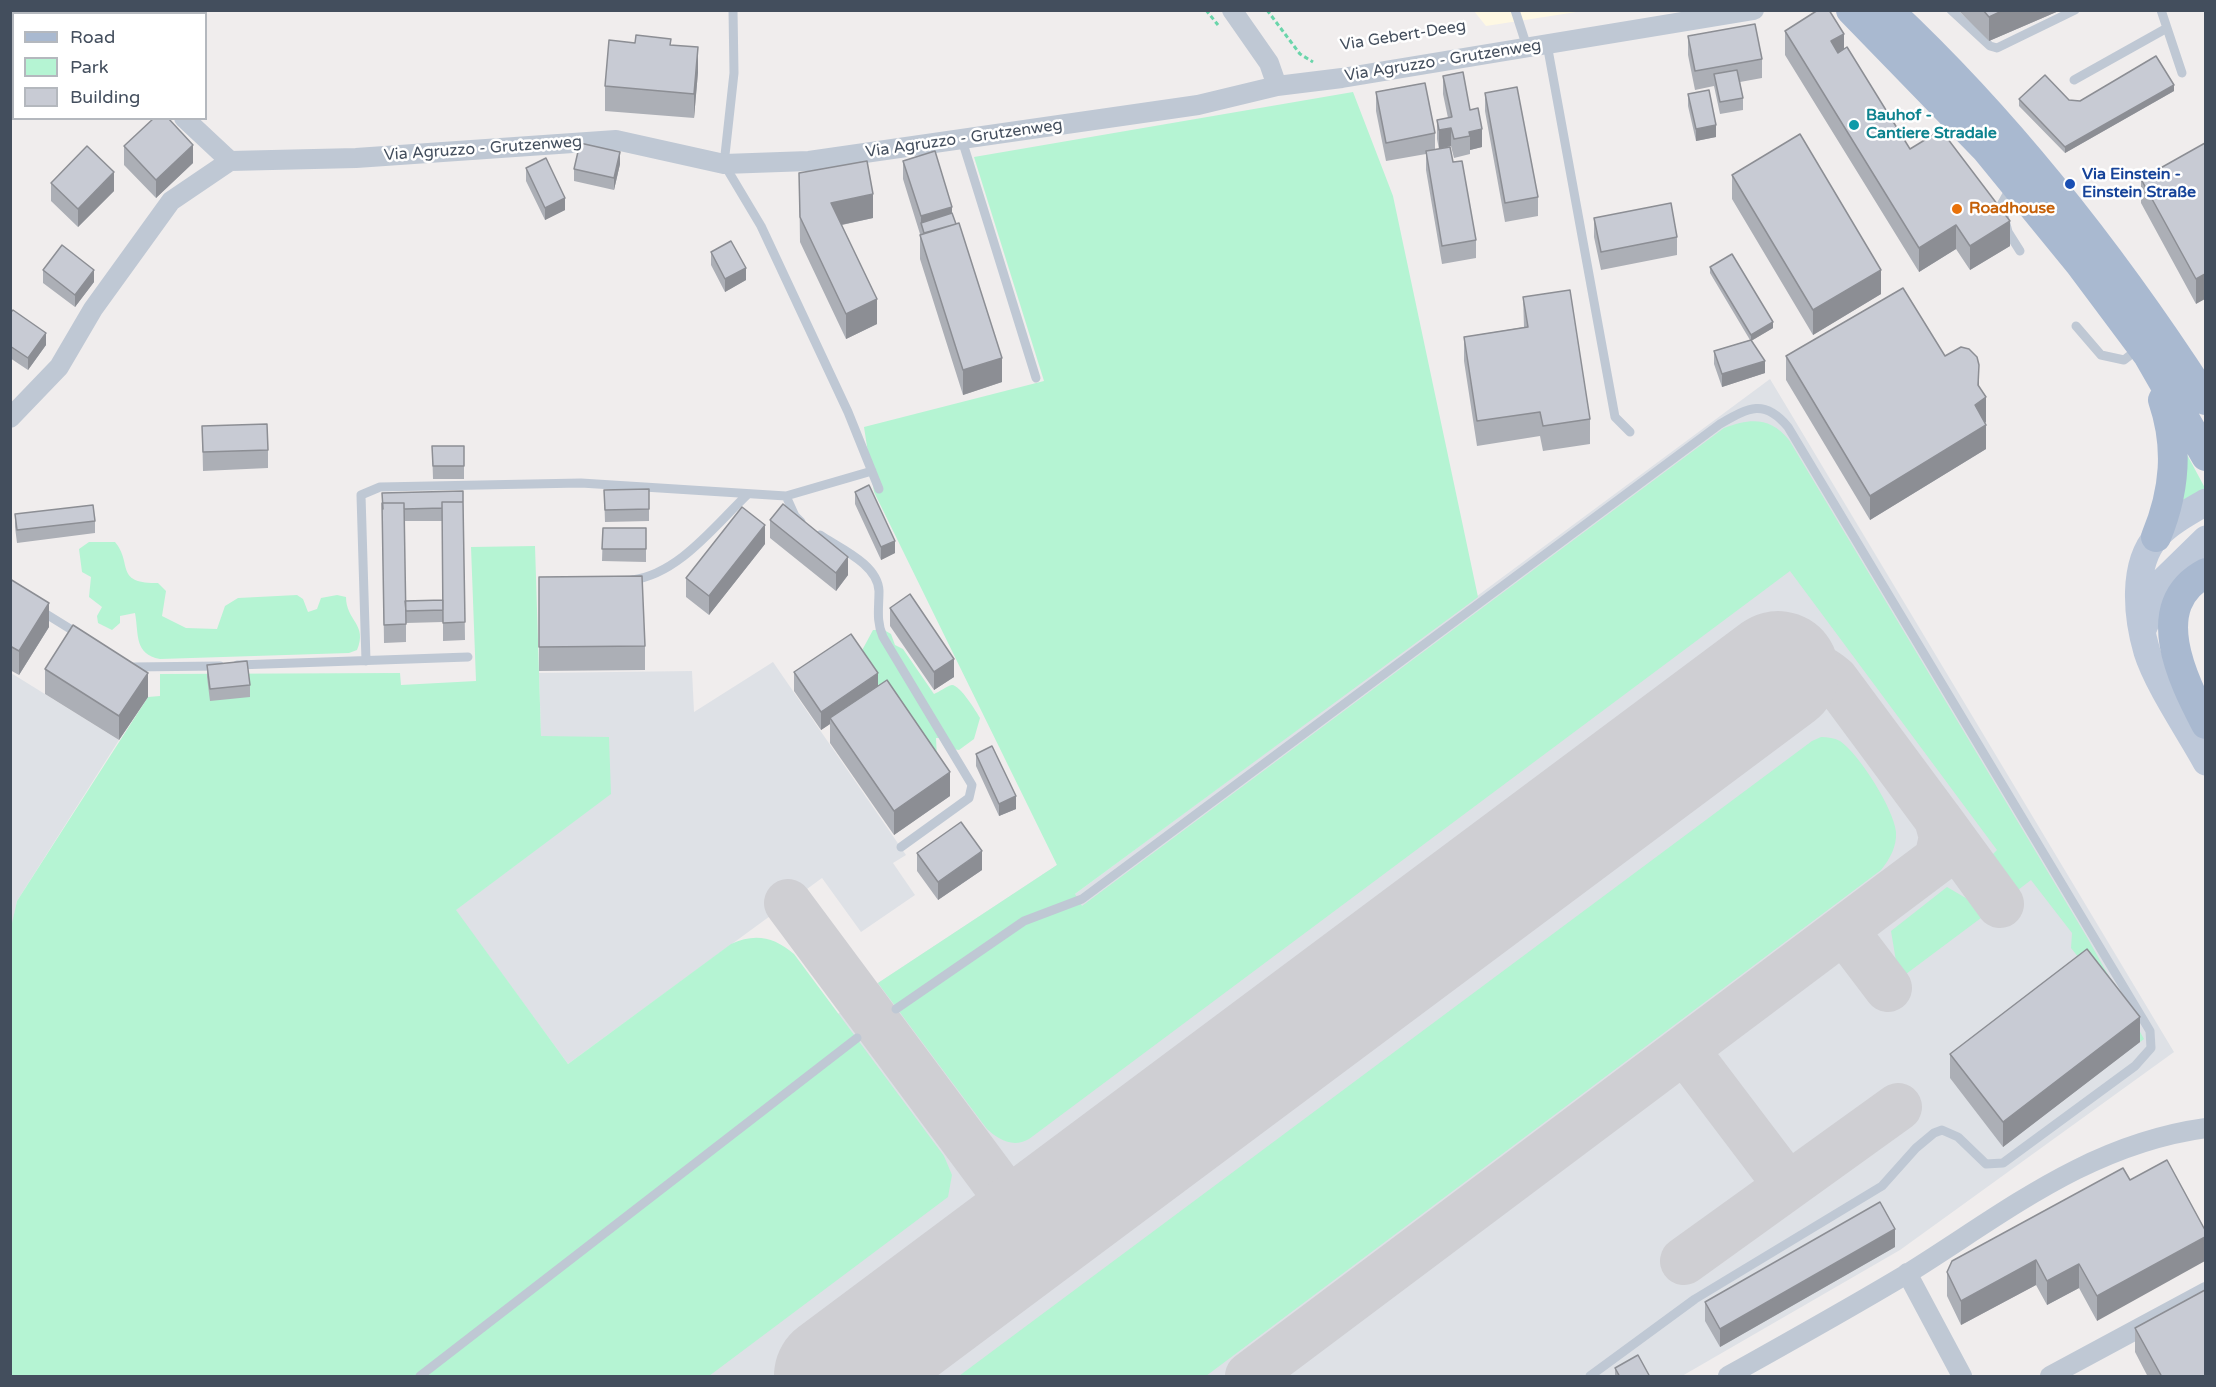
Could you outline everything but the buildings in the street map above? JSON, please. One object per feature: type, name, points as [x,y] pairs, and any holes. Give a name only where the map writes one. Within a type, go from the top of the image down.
[{"type":"main road","points":[[1851,10],[1986,149],[2013,182],[2145,350],[2205,456]]},
{"type":"main road","points":[[1888,10],[1934,53],[2039,171],[2084,226],[2181,361],[2205,400]]},
{"type":"main road","points":[[2145,350],[2170,420],[2175,455],[2168,504],[2156,537]]},
{"type":"main road","points":[[2181,361],[2205,386]]},
{"type":"main road","points":[[2205,573],[2191,584],[2179,599],[2174,609],[2172,630],[2180,666],[2205,724]]},
{"type":"street","points":[[1232,10],[1269,63],[1277,86]]},
{"type":"street","name":"Via Agruzzo - Grutzenweg","points":[[230,161],[356,158],[616,141],[724,164],[808,161],[1198,105],[1277,86],[1353,76],[1754,10]]},
{"type":"street","points":[[10,418],[59,367],[93,309],[171,201],[230,161],[186,120]]},
{"type":"street","points":[[2205,502],[2170,524],[2156,537],[2141,564],[2139,595],[2142,631],[2148,654],[2205,762]]},
{"type":"street","points":[[2142,631],[2163,580],[2205,540]]},
{"type":"street","points":[[1728,1377],[1907,1273],[2071,1170],[2120,1148],[2171,1133],[2205,1128]]},
{"type":"street","points":[[1907,1273],[1962,1377]]},
{"type":"street","points":[[2050,1377],[2205,1292]]},
{"type":"lane","points":[[733,10],[734,73],[724,164],[761,225],[879,489]]},
{"type":"lane","points":[[1515,10],[1527,47]]},
{"type":"lane","points":[[1951,10],[1990,46],[1997,48],[2075,10]]},
{"type":"lane","points":[[2161,10],[2182,73]]},
{"type":"lane","points":[[2074,80],[2167,28]]},
{"type":"lane","points":[[1547,44],[1615,417],[1630,432]]},
{"type":"lane","points":[[962,140],[1036,378]]},
{"type":"lane","points":[[2013,182],[2001,205],[2008,232],[2020,251]]},
{"type":"lane","points":[[2076,326],[2101,355],[2124,360],[2145,350]]},
{"type":"lane","points":[[896,1009],[1024,921],[1082,899],[1720,424],[1750,409],[1766,409],[1774,413],[1788,427],[2150,1030],[2151,1047],[2135,1066],[2003,1163],[1986,1164],[1958,1137],[1942,1130],[1934,1133],[1916,1148],[1882,1186],[1695,1299],[1590,1377]]},
{"type":"lane","points":[[366,661],[362,495],[380,487],[581,483],[786,496],[872,471]]},
{"type":"lane","points":[[618,582],[641,579],[680,559],[748,494]]},
{"type":"lane","points":[[786,496],[795,516],[802,524],[862,562],[877,581],[878,626],[883,637],[972,784],[969,798],[901,847]]},
{"type":"lane","points":[[30,603],[87,639]]},
{"type":"lane","points":[[125,663],[135,669],[468,657]]},
{"type":"lane","points":[[420,1377],[857,1038]]},
{"type":"path","name":"Via Gebert-Deeg","points":[[1267,10],[1300,54],[1312,62],[1320,62]]},
{"type":"shaded area","points":[[1474,11],[1583,11],[1486,26]]},
{"type":"shaded area","points":[[1770,379],[2174,1052],[1900,1250],[1682,1376],[368,1376],[878,983],[1057,865],[1075,894]]},
{"type":"shaded area","points":[[773,662],[906,855],[893,863],[915,895],[861,932],[822,878],[568,1064],[455,910],[611,793],[541,737],[539,673],[692,671],[694,712]]},
{"type":"shaded area","points":[[11,673],[119,740],[17,901],[11,932]]},
{"type":"green space","points":[[1353,92],[1393,196],[1478,597],[1075,894],[1082,906],[1724,428],[1743,422],[1760,422],[1775,427],[1789,440],[2088,939],[2144,1039],[2140,1042],[2087,973],[2087,968],[2071,948],[2072,933],[2031,880],[2018,890],[1992,855],[1997,850],[1790,571],[1029,1139],[1017,1143],[1006,1142],[987,1129],[878,983],[1057,865],[874,492],[864,427],[1044,381],[974,157]]},
{"type":"green space","points":[[2184,449],[2205,488],[2180,506]]},
{"type":"green space","points":[[89,542],[115,542],[130,576],[135,580],[158,583],[166,591],[162,616],[186,628],[217,629],[225,606],[238,598],[297,595],[303,599],[308,612],[317,609],[321,598],[337,595],[346,597],[349,612],[360,634],[357,650],[349,653],[160,659],[152,656],[146,653],[139,642],[135,613],[120,616],[120,623],[112,630],[98,623],[97,616],[102,607],[89,597],[91,577],[82,572],[79,549]]},
{"type":"green space","points":[[535,546],[541,736],[609,737],[611,794],[456,910],[568,1064],[731,944],[756,938],[772,940],[787,948],[794,954],[944,1156],[952,1175],[948,1197],[709,1376],[11,1376],[10,932],[17,901],[148,697],[160,696],[160,674],[400,673],[401,685],[476,681],[471,547]]},
{"type":"green space","points":[[873,630],[884,630],[891,634],[895,645],[903,649],[934,694],[952,685],[963,694],[980,718],[974,739],[959,750],[945,748],[939,738],[936,738],[937,758],[880,687],[859,656]]},
{"type":"green space","points":[[1821,737],[1838,740],[1848,748],[1866,769],[1889,810],[1896,832],[1895,842],[1890,857],[1881,870],[1206,1376],[959,1376],[1812,741]]},
{"type":"green space","points":[[1947,887],[1976,904],[1985,915],[1906,974],[1896,961],[1891,931]]},
{"type":"taxiway","points":[[1249,1376],[1938,859],[1943,837],[1938,819],[1835,680],[1821,670],[1800,664],[1778,672]]},
{"type":"taxiway","points":[[1938,819],[2000,904]]},
{"type":"taxiway","points":[[788,903],[1031,1230]]},
{"type":"taxiway","points":[[1844,930],[1888,988]]},
{"type":"taxiway","points":[[1685,1050],[1788,1186]]},
{"type":"taxiway","points":[[1684,1261],[1898,1107]]},
{"type":"runway","points":[[835,1376],[1778,672]]},
{"type":"place","name":"Bauhof - Cantiere Stradale","points":[[1854,125]]},
{"type":"place","name":"Via Einstein - Einstein Straße","points":[[2070,184]]},
{"type":"place","name":"Roadhouse","points":[[1957,209]]}]
